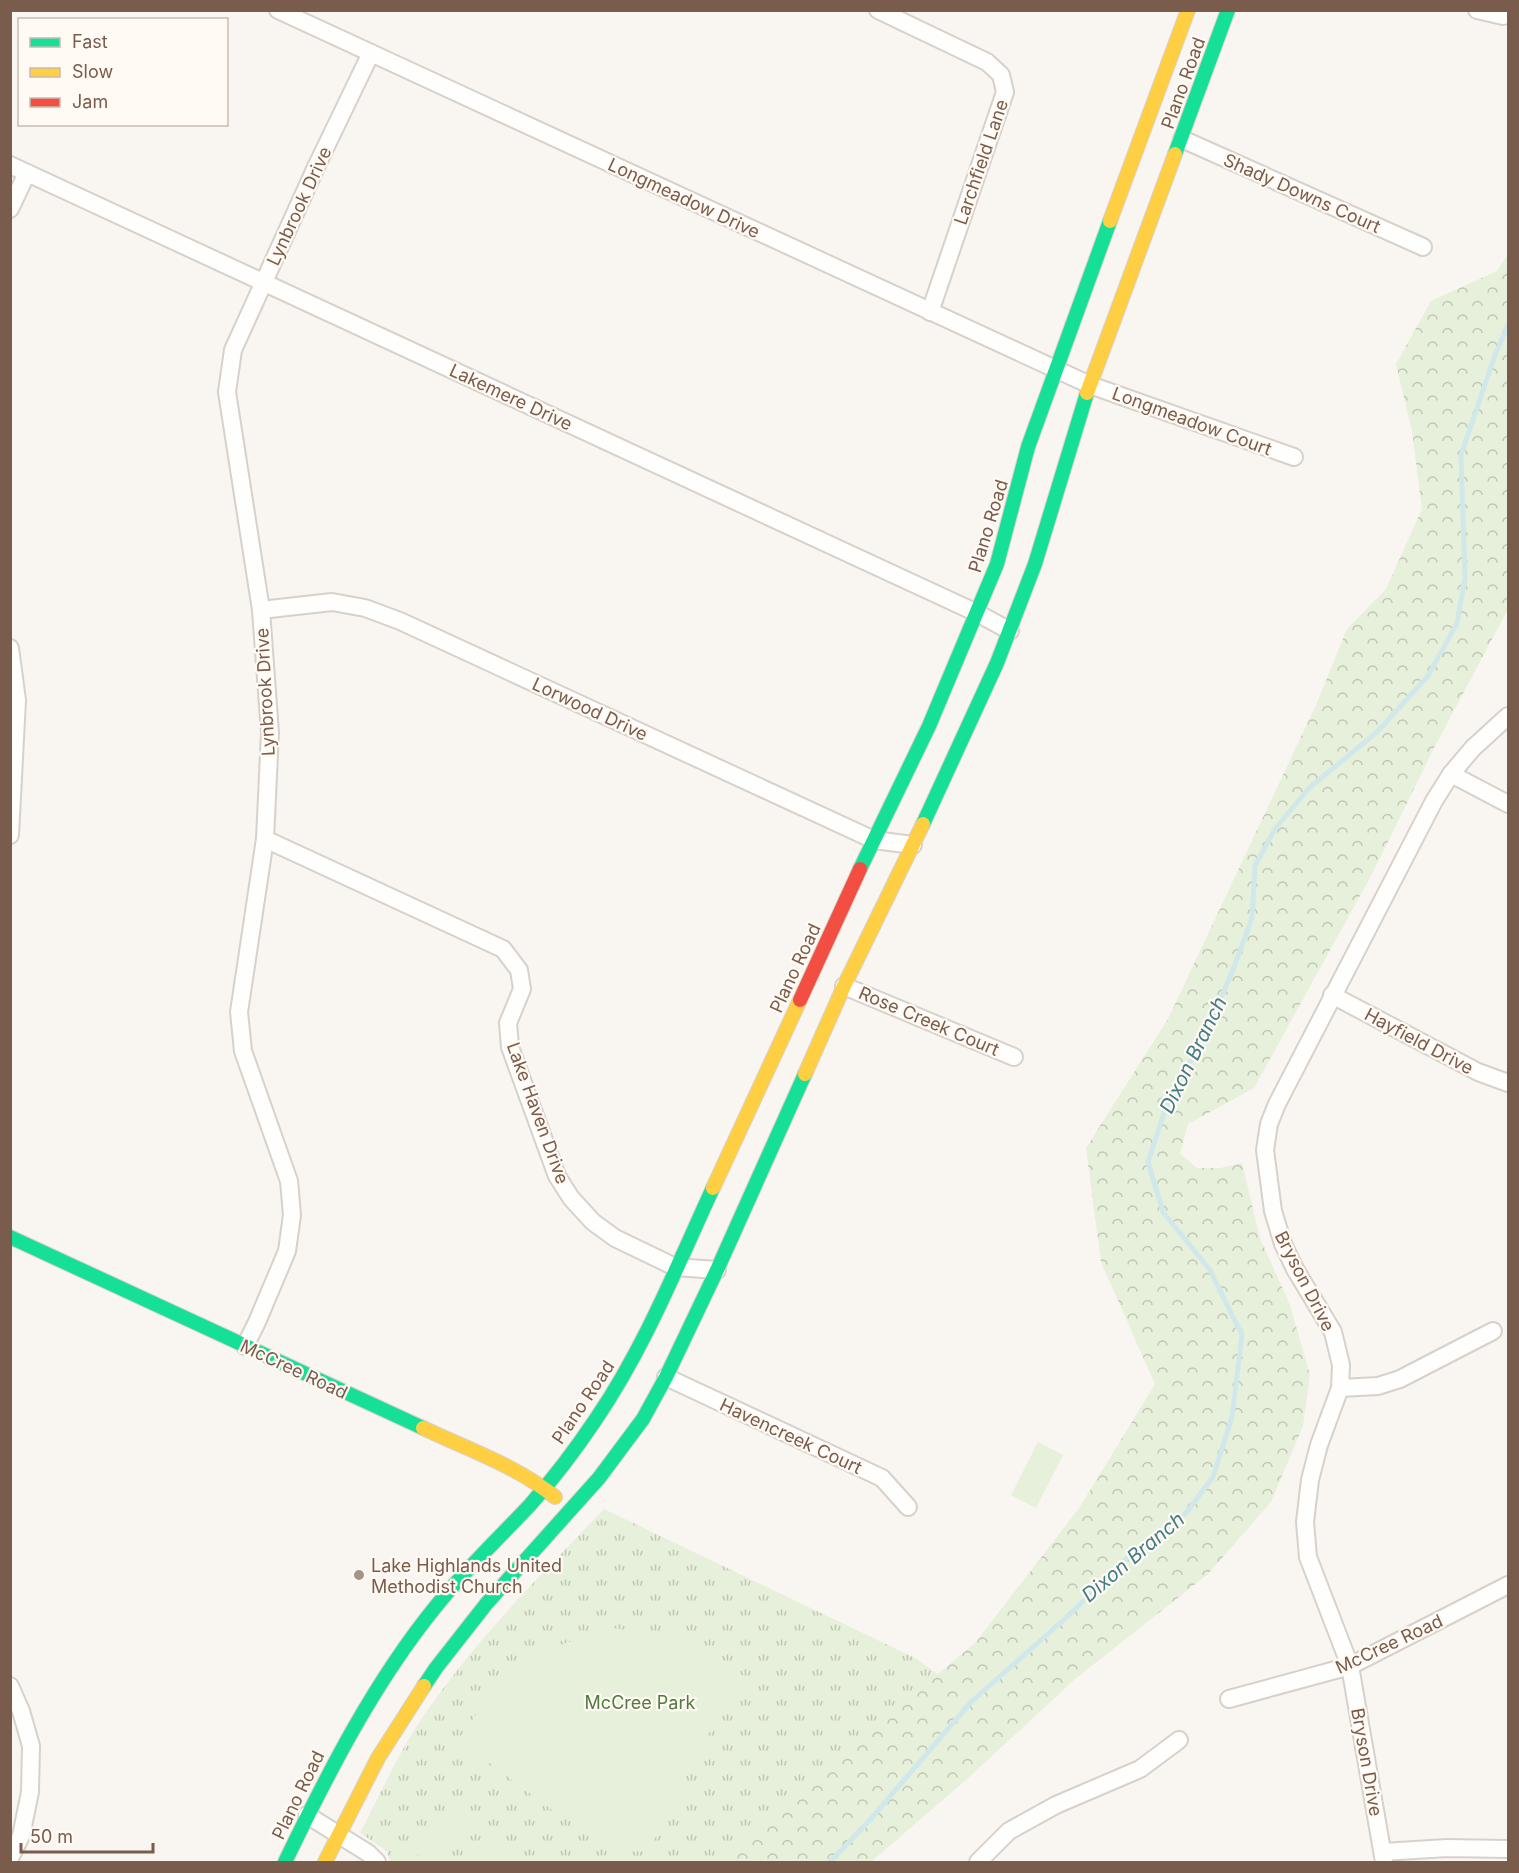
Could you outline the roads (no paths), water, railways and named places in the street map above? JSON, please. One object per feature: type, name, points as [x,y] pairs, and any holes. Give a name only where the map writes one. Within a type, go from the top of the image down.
[{"type":"main road","name":"Plano Road","points":[[285,1863],[343,1745],[423,1623],[544,1488],[597,1418],[641,1345],[675,1267],[928,726],[977,613],[997,564],[1029,447],[1055,369],[1188,10]]},
{"type":"main road","name":"Plano Road","points":[[325,1863],[378,1758],[436,1668],[487,1603],[571,1510],[623,1448],[643,1419],[666,1377],[717,1270],[844,986],[913,845],[1010,630],[1035,564],[1090,385],[1228,10]]},
{"type":"main road","name":"McCree Road","points":[[10,1237],[508,1468],[544,1488],[571,1510]]},
{"type":"street","name":"Longmeadow Drive","points":[[279,10],[1090,385]]},
{"type":"street","name":"Larchfield Lane","points":[[878,10],[987,62],[1001,75],[1005,92],[930,312]]},
{"type":"street","points":[[1477,10],[1503,16],[1509,14]]},
{"type":"street","name":"Lynbrook Drive","points":[[245,1346],[287,1251],[292,1215],[289,1181],[243,1051],[239,1012],[265,839],[270,732],[261,610],[227,392],[233,350],[371,53]]},
{"type":"street","name":"Shady Downs Court","points":[[1182,139],[1423,247]]},
{"type":"street","name":"Lakemere Drive","points":[[10,165],[1010,630]]},
{"type":"street","points":[[10,209],[27,173]]},
{"type":"street","name":"Longmeadow Court","points":[[1090,385],[1294,457]]},
{"type":"street","name":"Lorwood Drive","points":[[261,610],[332,602],[365,608],[400,621],[874,840],[913,845]]},
{"type":"street","points":[[10,648],[17,700],[10,835]]},
{"type":"street","name":"Bryson Drive","points":[[1384,1857],[1350,1666],[1308,1557],[1305,1522],[1310,1480],[1319,1445],[1340,1388],[1341,1365],[1333,1332],[1295,1269],[1283,1244],[1273,1211],[1265,1150],[1269,1124],[1277,1104],[1434,801],[1451,774],[1473,748],[1509,716]]},
{"type":"street","points":[[1451,774],[1509,804]]},
{"type":"street","name":"Lake Haven Drive","points":[[265,839],[503,949],[519,970],[522,989],[508,1023],[510,1047],[557,1176],[571,1198],[593,1222],[615,1238],[675,1267],[717,1270]]},
{"type":"street","name":"Rose Creek Court","points":[[844,986],[1014,1057]]},
{"type":"street","name":"Hayfield Drive","points":[[1332,995],[1478,1072],[1509,1083]]},
{"type":"street","points":[[1340,1388],[1378,1386],[1400,1379],[1493,1331]]},
{"type":"street","name":"Havencreek Court","points":[[666,1377],[882,1478],[908,1507]]},
{"type":"street","name":"McCree Road","points":[[1229,1699],[1350,1666],[1509,1585]]},
{"type":"street","points":[[10,1686],[21,1711],[31,1746],[30,1792],[21,1836],[10,1858]]},
{"type":"street","points":[[978,1863],[1009,1831],[1056,1805],[1140,1769],[1179,1740]]},
{"type":"street","points":[[307,1815],[368,1853],[377,1863]]},
{"type":"street","points":[[1384,1857],[1447,1848],[1509,1849]]},
{"type":"waterway","name":"Dixon Branch","points":[[830,1862],[869,1821],[971,1702],[1066,1618],[1127,1558],[1186,1513],[1213,1477],[1232,1417],[1242,1335],[1210,1270],[1163,1212],[1148,1162],[1169,1098],[1202,1041],[1231,975],[1252,918],[1255,866],[1275,829],[1309,788],[1377,732],[1428,676],[1457,623],[1465,578],[1461,455],[1495,355],[1508,325]]},
{"type":"place","name":"Lake Highlands United Methodist Church","points":[[359,1575]]},
{"type":"park label","name":"McCree Park","points":[[640,1702]]}]
